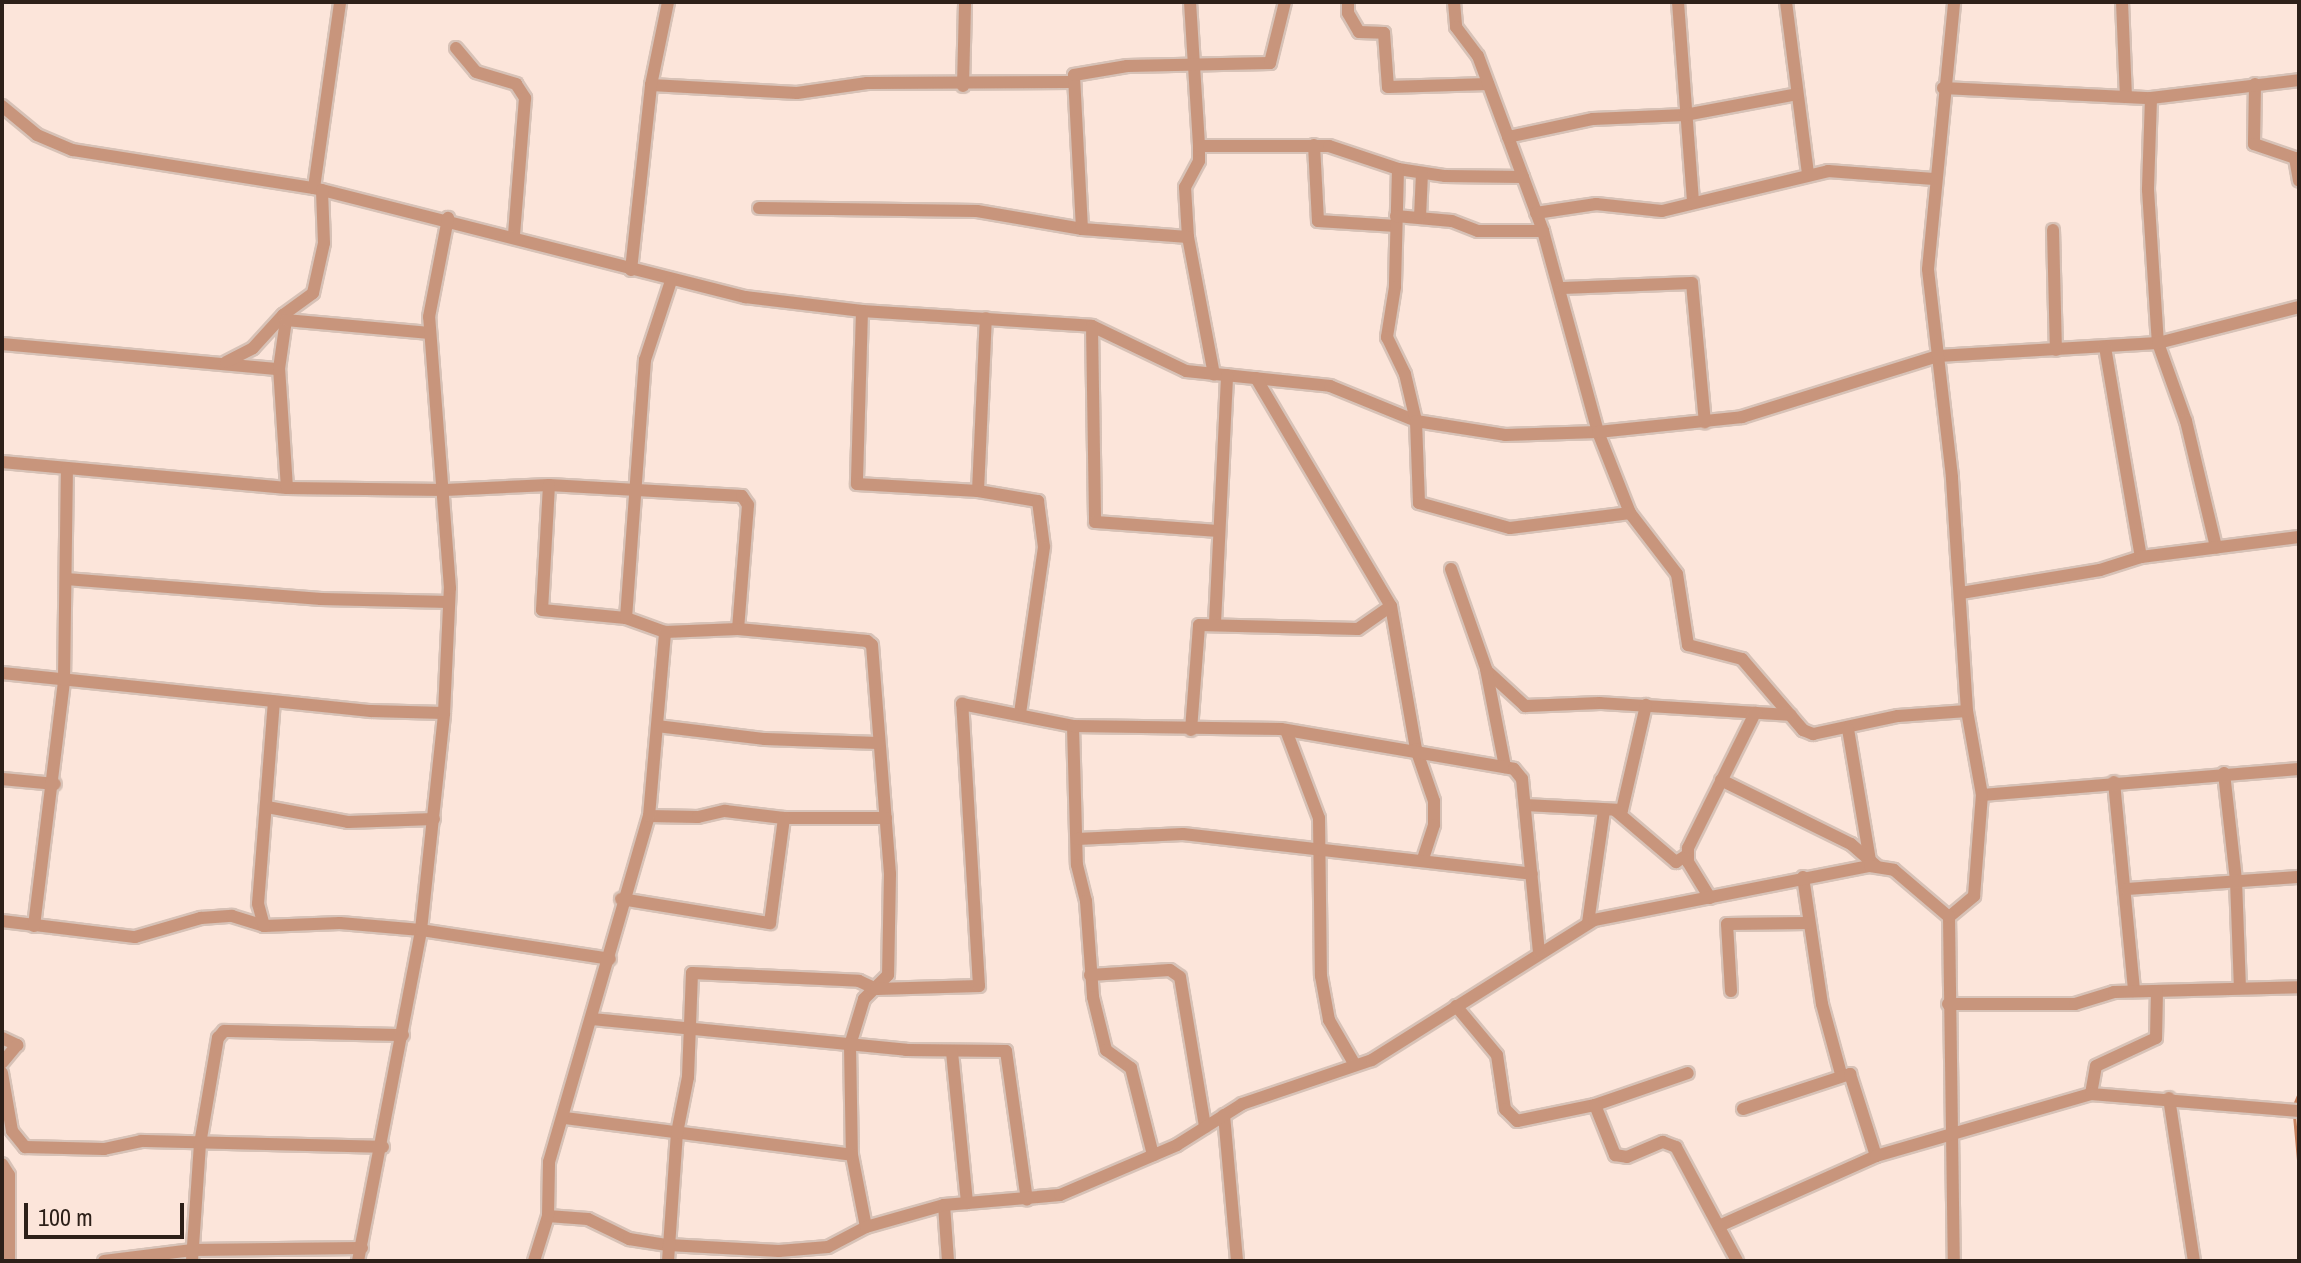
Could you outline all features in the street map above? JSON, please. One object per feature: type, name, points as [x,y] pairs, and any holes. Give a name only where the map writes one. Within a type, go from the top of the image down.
[{"type":"street","points":[[223,363],[253,348],[283,315],[313,293],[324,243],[318,189],[340,2]]},
{"type":"street","points":[[631,270],[651,85],[668,2]]},
{"type":"street","points":[[963,86],[965,2]]},
{"type":"street","points":[[1190,2],[1199,161],[1185,187],[1188,237],[1220,375],[1215,623]]},
{"type":"street","points":[[1082,229],[1071,82],[1077,74],[1121,67],[1270,63],[1285,2]]},
{"type":"street","points":[[1348,2],[1359,32],[1384,33],[1388,87],[1488,84]]},
{"type":"street","points":[[1454,2],[1456,27],[1472,45],[1543,231],[1562,288],[1598,432],[1630,513],[1677,574],[1688,645],[1742,659],[1791,715],[1813,734],[1898,716],[1967,711]]},
{"type":"street","points":[[1678,2],[1693,201]]},
{"type":"street","points":[[1786,2],[1808,174]]},
{"type":"street","points":[[1954,2],[1934,179],[1928,269],[1961,593],[1967,711],[1982,795],[1974,896],[1949,917],[1949,1133],[1954,1261]]},
{"type":"street","points":[[2122,2],[2126,97]]},
{"type":"street","points":[[456,48],[476,72],[516,84],[525,98],[514,235]]},
{"type":"street","points":[[1943,88],[2151,98],[2299,80]]},
{"type":"street","points":[[651,85],[797,93],[867,83],[963,86],[1071,82]]},
{"type":"street","points":[[2255,84],[2254,144],[2295,158],[2299,181]]},
{"type":"street","points":[[1508,137],[1593,119],[1685,115],[1797,94]]},
{"type":"street","points":[[2151,98],[2148,190],[2158,343],[2186,421],[2216,547]]},
{"type":"street","points":[[2,106],[37,135],[73,150],[318,189],[514,235],[671,281],[745,297],[862,311],[1092,326],[1186,371],[1337,388],[1416,421],[1505,435],[1598,432],[1742,417],[1938,356],[2158,343],[2299,307]]},
{"type":"street","points":[[1199,146],[1314,145],[1343,149],[1398,169],[1422,173],[1523,177]]},
{"type":"street","points":[[1314,145],[1318,221],[1396,221],[1420,217],[1455,221],[1478,231],[1543,231]]},
{"type":"street","points":[[1398,169],[1388,347],[1405,374],[1416,421],[1416,494],[1424,508],[1510,528],[1630,513]]},
{"type":"street","points":[[1420,217],[1422,173]]},
{"type":"street","points":[[1536,213],[1596,204],[1662,211],[1808,174],[1934,179]]},
{"type":"street","points":[[759,208],[977,211],[1082,229],[1188,237]]},
{"type":"street","points":[[104,1261],[192,1256],[360,1254],[383,1147],[421,930],[444,713],[449,602],[445,490],[429,333],[431,287],[448,218]]},
{"type":"street","points":[[2053,230],[2056,350]]},
{"type":"street","points":[[626,618],[633,491],[648,345],[671,281]]},
{"type":"street","points":[[1562,288],[1692,283],[1705,422]]},
{"type":"street","points":[[862,311],[857,484],[978,491],[1038,501],[1044,547],[1020,713]]},
{"type":"street","points":[[287,488],[279,369],[281,325],[292,318],[429,333]]},
{"type":"street","points":[[978,491],[986,318]]},
{"type":"street","points":[[1092,326],[1095,522],[1219,531]]},
{"type":"street","points":[[2,344],[279,369]]},
{"type":"street","points":[[2105,347],[2141,557]]},
{"type":"street","points":[[1256,378],[1391,606],[1416,749],[1434,801],[1434,825],[1423,859]]},
{"type":"street","points":[[2,462],[287,488],[445,490],[549,485],[747,498],[738,629]]},
{"type":"street","points":[[34,926],[55,784],[64,680],[67,468]]},
{"type":"street","points":[[549,485],[542,610],[626,618],[665,632],[738,629],[867,641],[876,654],[878,743],[886,818],[888,975],[864,999]]},
{"type":"street","points":[[1961,593],[2100,570],[2141,557],[2299,537]]},
{"type":"street","points":[[1451,569],[1486,668],[1505,767]]},
{"type":"street","points":[[66,579],[321,599],[449,602]]},
{"type":"street","points":[[1191,730],[1195,631],[1205,623],[1326,632],[1358,629],[1391,606]]},
{"type":"street","points":[[534,1261],[548,1216],[549,1162],[565,1118],[610,959],[621,899],[649,816],[665,632]]},
{"type":"street","points":[[1486,668],[1533,708],[1646,705],[1791,715]]},
{"type":"street","points":[[2,673],[274,702],[444,713]]},
{"type":"street","points":[[264,926],[258,904],[274,702]]},
{"type":"street","points":[[668,1261],[677,1133],[688,1077],[690,975],[696,971],[859,981],[876,989],[979,986],[961,707],[966,703],[1073,726],[1287,733],[1416,749],[1505,767],[1522,779],[1539,952]]},
{"type":"street","points":[[1525,805],[1610,811],[1625,807],[1646,705]]},
{"type":"street","points":[[1610,811],[1676,862],[1687,855],[1755,713]]},
{"type":"street","points":[[657,726],[765,739],[878,743]]},
{"type":"street","points":[[1073,726],[1077,839],[1090,975],[1102,1042],[1131,1068],[1153,1155]]},
{"type":"street","points":[[1848,729],[1873,863]]},
{"type":"street","points":[[1287,733],[1319,818],[1321,976],[1331,1029],[1355,1065]]},
{"type":"street","points":[[1982,795],[2299,769]]},
{"type":"street","points":[[2224,773],[2236,880],[2240,987]]},
{"type":"street","points":[[2,779],[55,784]]},
{"type":"street","points":[[1721,780],[1851,844],[1873,863],[1894,870],[1949,917]]},
{"type":"street","points":[[2114,782],[2134,991]]},
{"type":"street","points":[[267,807],[348,822],[434,819]]},
{"type":"street","points":[[649,816],[698,817],[725,811],[784,818],[886,818]]},
{"type":"street","points":[[1588,923],[1610,811]]},
{"type":"street","points":[[621,899],[770,923],[784,818]]},
{"type":"street","points":[[1077,839],[1183,834],[1423,859],[1532,874]]},
{"type":"street","points":[[1687,855],[1710,898]]},
{"type":"street","points":[[548,1216],[588,1219],[629,1239],[668,1245],[779,1251],[828,1247],[866,1227],[944,1205],[1060,1195],[1153,1155],[1259,1097],[1355,1065],[1588,923],[1873,863]]},
{"type":"street","points":[[1803,877],[1807,923],[1841,1074]]},
{"type":"street","points":[[2126,889],[2299,877]]},
{"type":"street","points":[[2,921],[135,937],[216,916],[244,917],[264,926],[340,923],[421,930],[610,959]]},
{"type":"street","points":[[1731,991],[1727,924],[1807,923]]},
{"type":"street","points":[[1090,975],[1170,970],[1180,977],[1205,1127]]},
{"type":"street","points":[[859,981],[864,999],[850,1045],[852,1155],[866,1227]]},
{"type":"street","points":[[1948,1004],[2075,1004],[2134,991],[2299,987]]},
{"type":"street","points":[[2091,1094],[2096,1066],[2156,1038],[2157,991]]},
{"type":"street","points":[[1456,1006],[1497,1055],[1510,1116],[1525,1122],[1595,1105],[1688,1073]]},
{"type":"street","points":[[592,1019],[850,1045],[952,1052],[1001,1049],[1009,1055],[1027,1200]]},
{"type":"street","points":[[192,1256],[200,1144],[218,1038],[224,1031],[403,1035]]},
{"type":"street","points":[[2,1038],[17,1045],[2,1063]]},
{"type":"street","points":[[952,1052],[967,1203]]},
{"type":"street","points":[[2,1073],[12,1131],[25,1147],[66,1151],[132,1141],[383,1147]]},
{"type":"street","points":[[1743,1109],[1841,1074],[1853,1076],[1876,1156]]},
{"type":"street","points":[[1719,1226],[1876,1156],[2091,1094],[2299,1111]]},
{"type":"street","points":[[2169,1098],[2194,1261]]},
{"type":"street","points":[[1595,1105],[1615,1155],[1627,1157],[1663,1142],[1676,1147],[1737,1261]]},
{"type":"street","points":[[1224,1115],[1237,1261]]},
{"type":"street","points":[[565,1118],[852,1155]]},
{"type":"street","points":[[2,1164],[9,1175],[9,1261]]},
{"type":"street","points":[[944,1205],[948,1261]]},
{"type":"street","points":[[828,1247],[830,1261]]},
{"type":"waterway","points":[[2293,1107],[2299,1093]]},
{"type":"waterway","points":[[2294,1115],[2299,1171]]}]
